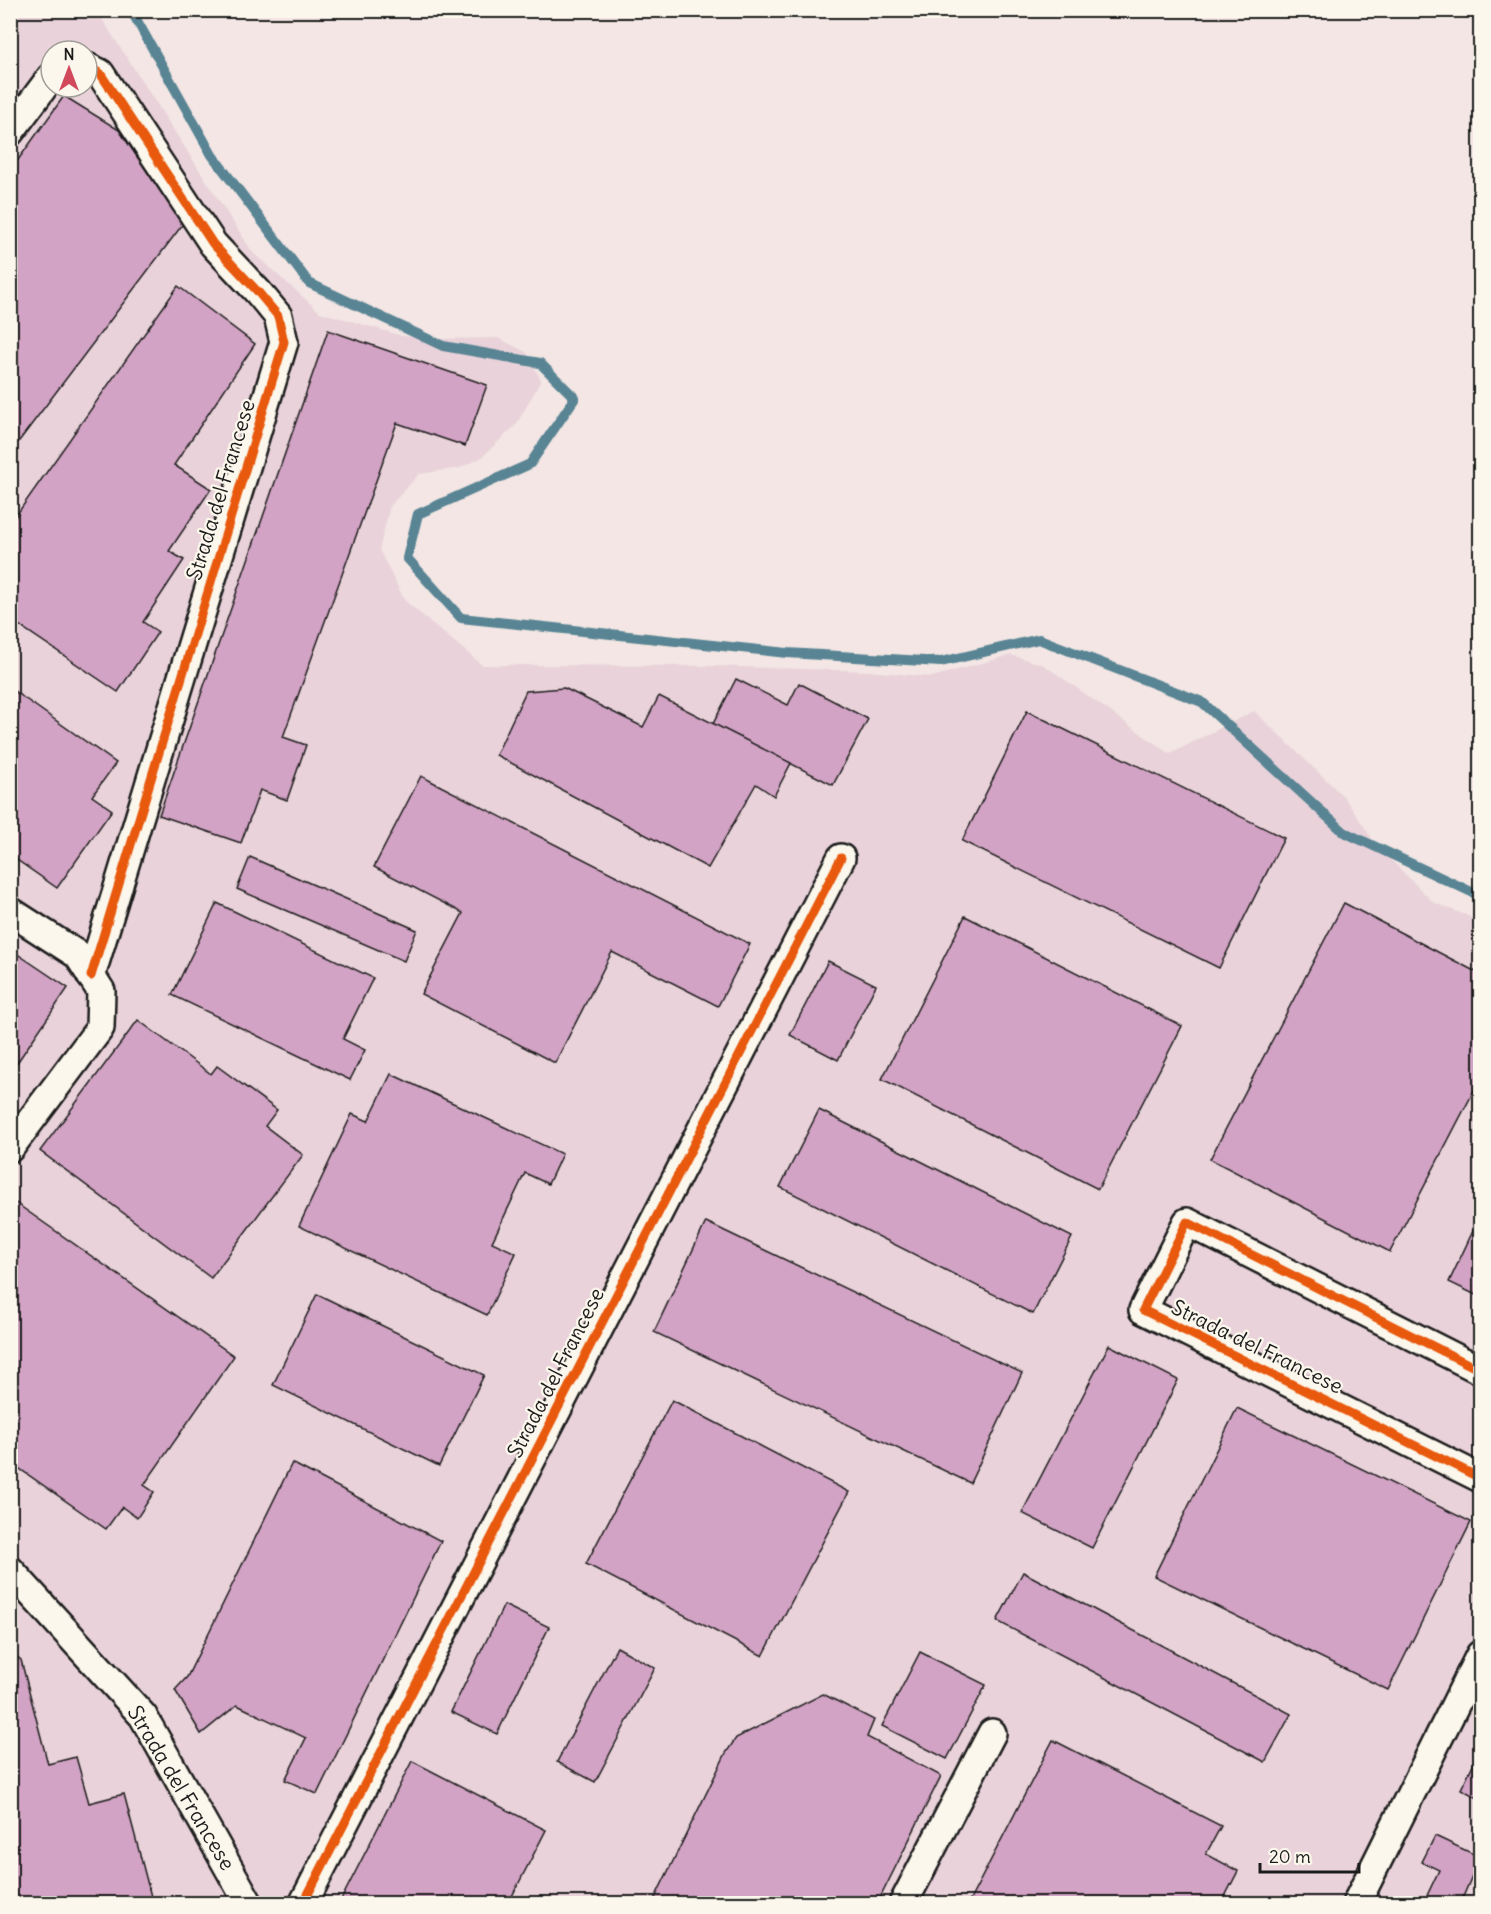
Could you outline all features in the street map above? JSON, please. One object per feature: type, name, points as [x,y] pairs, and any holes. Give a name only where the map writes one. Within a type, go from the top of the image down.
[{"type":"street","name":"Strada del Francese","points":[[92,976],[284,342],[278,316],[213,244],[99,73]]},
{"type":"street","points":[[10,132],[39,93]]},
{"type":"street","name":"Strada del Francese","points":[[303,1904],[841,858]]},
{"type":"street","points":[[10,911],[78,955],[101,991],[100,1028],[10,1148]]},
{"type":"street","name":"Strada del Francese","points":[[1480,1370],[1187,1222],[1143,1310],[1480,1478]]},
{"type":"street","name":"Strada del Francese","points":[[10,1570],[143,1716],[249,1904]]},
{"type":"street","points":[[1356,1904],[1471,1698],[1480,1656]]},
{"type":"street","points":[[903,1904],[992,1733]]},
{"type":"shaded area","points":[[96,10],[253,253],[320,312],[402,336],[438,339],[498,338],[526,352],[541,380],[516,425],[482,457],[460,468],[419,474],[390,506],[379,550],[405,601],[482,665],[710,666],[868,671],[932,677],[1011,655],[1044,665],[1170,754],[1254,711],[1344,797],[1377,846],[1433,902],[1480,921],[1480,1903],[11,1904],[10,11]]},
{"type":"building","points":[[62,99],[69,99],[119,130],[183,224],[10,453],[10,171]]},
{"type":"building","points":[[178,286],[255,344],[174,465],[211,489],[169,551],[184,560],[143,622],[158,632],[118,692],[10,619],[10,524]]},
{"type":"building","points":[[328,330],[487,385],[465,446],[397,423],[283,737],[306,745],[287,800],[260,790],[241,843],[159,815]]},
{"type":"building","points":[[736,679],[788,705],[799,683],[868,719],[833,785],[713,724]]},
{"type":"building","points":[[10,688],[116,763],[92,796],[112,810],[57,888],[10,855]]},
{"type":"building","points":[[564,688],[643,727],[659,696],[791,763],[774,796],[756,784],[708,868],[496,755],[526,691]]},
{"type":"building","points":[[1027,711],[1284,838],[1219,968],[962,841]]},
{"type":"building","points":[[421,776],[750,944],[718,1006],[612,952],[555,1063],[421,994],[463,913],[374,867]]},
{"type":"building","points":[[250,857],[417,930],[404,961],[237,889]]},
{"type":"building","points":[[217,903],[373,978],[343,1039],[365,1050],[350,1080],[172,995]]},
{"type":"building","points":[[1344,903],[1480,974],[1480,1079],[1390,1252],[1210,1159]]},
{"type":"building","points":[[965,916],[1182,1026],[1098,1189],[882,1079]]},
{"type":"building","points":[[10,949],[68,988],[10,1073]]},
{"type":"building","points":[[828,961],[876,985],[838,1060],[790,1035]]},
{"type":"building","points":[[138,1020],[211,1074],[217,1066],[277,1110],[265,1126],[303,1155],[211,1278],[40,1151]]},
{"type":"building","points":[[391,1074],[562,1154],[548,1184],[525,1173],[492,1242],[516,1253],[487,1315],[299,1226],[352,1114],[368,1121]]},
{"type":"building","points":[[819,1110],[1072,1237],[1033,1314],[780,1187]]},
{"type":"building","points":[[10,1199],[234,1356],[144,1485],[154,1492],[137,1518],[122,1507],[106,1529],[10,1462]]},
{"type":"building","points":[[1480,1216],[1480,1297],[1449,1282]]},
{"type":"building","points":[[706,1222],[1022,1373],[970,1483],[654,1332]]},
{"type":"building","points":[[317,1294],[484,1375],[439,1466],[273,1385]]},
{"type":"building","points":[[1109,1345],[1178,1380],[1092,1548],[1022,1513]]},
{"type":"building","points":[[672,1400],[849,1492],[763,1656],[586,1564]]},
{"type":"building","points":[[1237,1408],[1471,1522],[1388,1690],[1154,1576]]},
{"type":"building","points":[[292,1463],[441,1541],[317,1794],[285,1780],[306,1738],[237,1705],[201,1734],[175,1690],[187,1677]]},
{"type":"building","points":[[1023,1572],[1291,1714],[1265,1762],[997,1621]]},
{"type":"building","points":[[504,1605],[549,1627],[497,1734],[451,1712]]},
{"type":"building","points":[[617,1647],[655,1668],[595,1782],[557,1762]]},
{"type":"building","points":[[10,1651],[21,1660],[48,1764],[76,1757],[89,1803],[124,1794],[153,1904],[10,1904]]},
{"type":"building","points":[[920,1652],[986,1685],[947,1759],[882,1726]]},
{"type":"building","points":[[823,1694],[874,1720],[867,1737],[941,1776],[877,1904],[652,1904],[726,1753],[736,1738]]},
{"type":"building","points":[[1053,1740],[1221,1826],[1206,1854],[1238,1871],[1221,1904],[968,1904]]},
{"type":"building","points":[[1480,1750],[1480,1799],[1461,1789]]},
{"type":"building","points":[[412,1761],[546,1830],[508,1904],[339,1904]]},
{"type":"building","points":[[1435,1836],[1480,1857],[1460,1904],[1423,1904],[1439,1870],[1422,1862]]},
{"type":"waterway","points":[[131,10],[212,155],[309,283],[443,346],[540,363],[575,398],[530,464],[418,514],[407,558],[461,618],[787,653],[941,662],[1039,639],[1202,702],[1344,832],[1480,896]]},
{"type":"cycle path","points":[[91,976],[284,342],[278,316],[213,244],[99,73]]},
{"type":"cycle path","points":[[303,1904],[841,858]]},
{"type":"cycle path","points":[[1480,1370],[1187,1222],[1143,1310],[1480,1478]]}]
